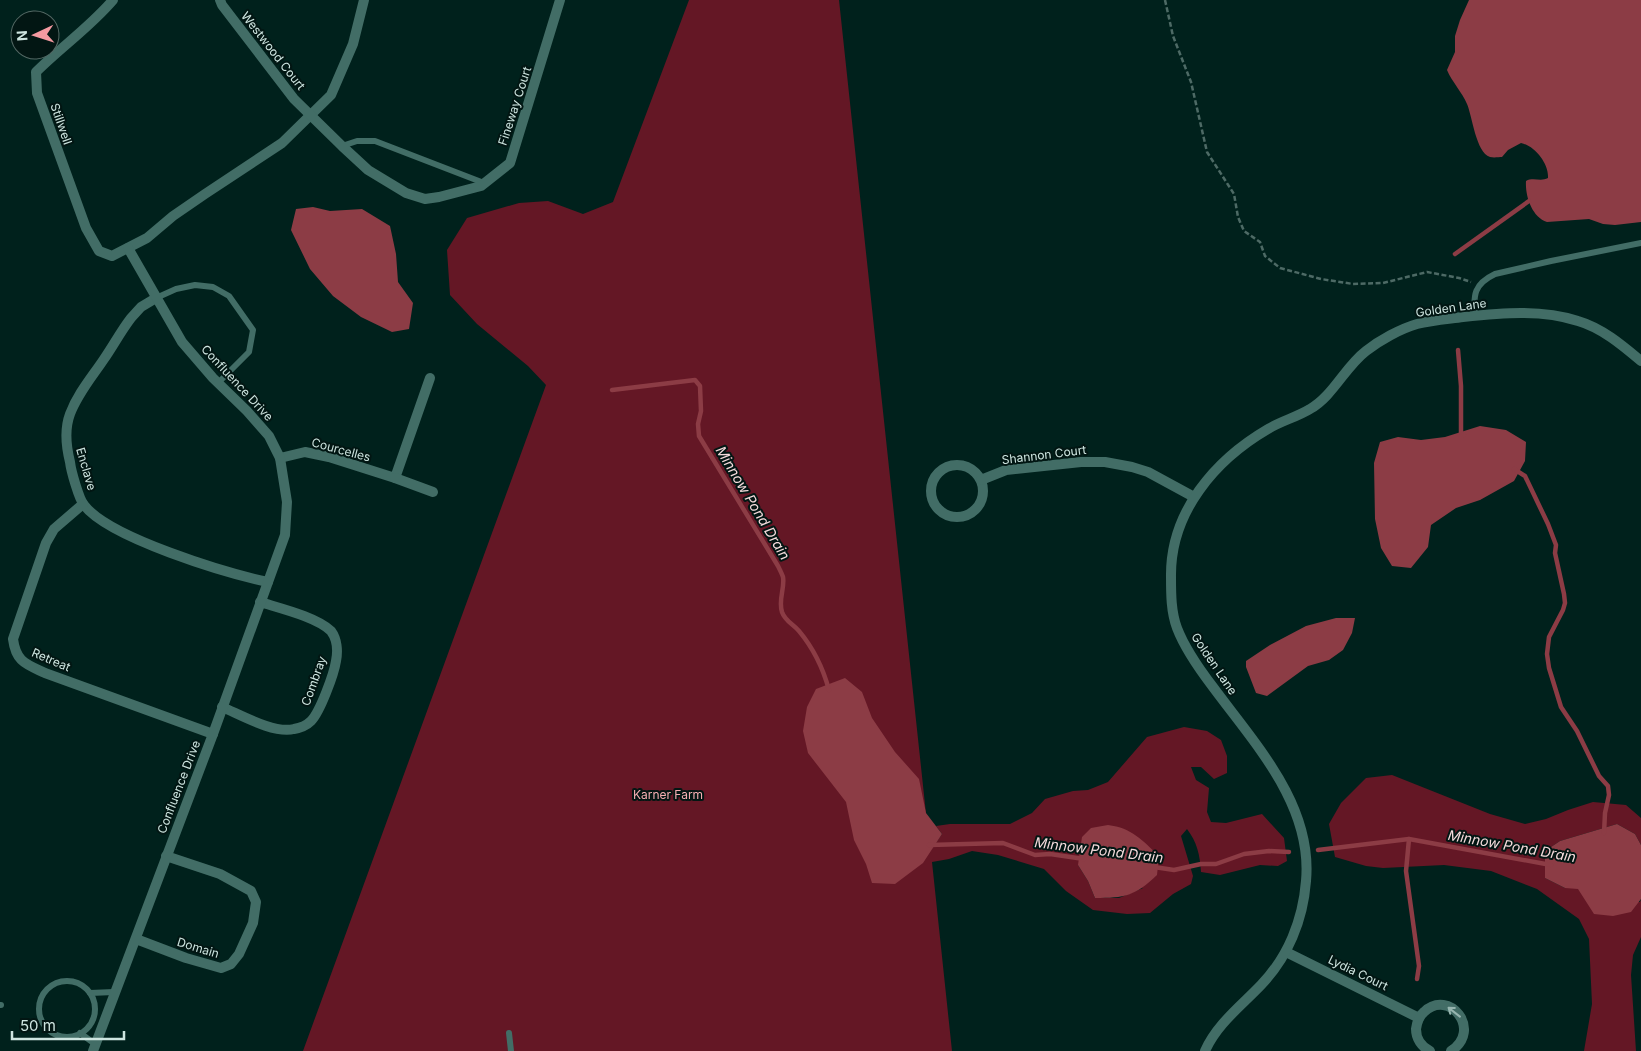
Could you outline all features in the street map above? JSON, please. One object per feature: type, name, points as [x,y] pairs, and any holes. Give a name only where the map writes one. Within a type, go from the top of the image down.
[{"type":"street","name":"Stillwell","points":[[113,0],[98,17],[54,54],[36,72],[37,93],[86,228],[99,251],[112,256],[128,248]]},
{"type":"street","name":"Westwood Court","points":[[220,0],[273,73],[294,99],[312,114]]},
{"type":"street","points":[[128,248],[147,238],[197,199],[282,143],[331,95],[353,44],[364,0]]},
{"type":"street","name":"Fineway Court","points":[[312,114],[368,170],[406,193],[425,199],[481,186],[510,162],[560,0]]},
{"type":"street","name":"Confluence Drive","points":[[94,1047],[213,734],[285,535],[287,502],[280,458],[269,436],[247,410],[218,383],[182,342],[128,248]]},
{"type":"street","name":"Enclave","points":[[156,298],[141,307],[131,318],[77,397],[69,415],[66,447],[70,467],[83,504],[98,518],[141,542],[239,576],[268,582]]},
{"type":"street","name":"Golden Lane","points":[[1205,1051],[1220,1026],[1264,982],[1286,952],[1295,933],[1303,906],[1307,879],[1307,855],[1303,831],[1295,808],[1280,781],[1204,674],[1184,643],[1177,628],[1172,607],[1171,572],[1173,552],[1178,531],[1194,497],[1205,480],[1240,447],[1269,428],[1310,409],[1321,401],[1354,361],[1367,350],[1390,335],[1416,324],[1522,312],[1553,315],[1580,321],[1601,331],[1641,361]]},
{"type":"street","points":[[395,478],[430,378]]},
{"type":"street","name":"Courcelles","points":[[280,458],[305,452],[329,457],[433,492]]},
{"type":"street","name":"Shannon Court","points":[[981,480],[1006,470],[1081,462],[1105,462],[1148,472],[1194,497]]},
{"type":"street","points":[[957,464],[966,466],[976,472],[981,480],[984,489],[982,499],[973,512],[955,517],[946,515],[934,505],[930,488],[935,475],[941,469],[957,464]]},
{"type":"street","name":"Retreat","points":[[83,504],[54,529],[46,543],[13,639],[15,651],[23,663],[45,673],[213,734]]},
{"type":"street","name":"Combray","points":[[222,706],[260,723],[291,730],[301,728],[310,722],[322,702],[336,661],[335,639],[330,631],[299,614],[260,602]]},
{"type":"street","name":"Domain","points":[[136,939],[186,958],[221,968],[231,964],[239,954],[253,923],[256,902],[251,891],[220,874],[166,856]]},
{"type":"street","name":"Lydia Court","points":[[1286,952],[1419,1018]]},
{"type":"street","points":[[1430,1051],[1422,1046],[1416,1030],[1419,1018],[1428,1008],[1436,1005],[1444,1005],[1457,1011],[1462,1018],[1464,1035],[1461,1042],[1451,1051]]},
{"type":"lane","points":[[342,146],[357,141],[376,141],[484,183]]},
{"type":"lane","points":[[1475,316],[1475,297],[1478,287],[1487,278],[1506,270],[1641,243]]},
{"type":"lane","points":[[156,298],[176,289],[195,285],[213,287],[229,296],[253,330],[249,352],[218,383]]},
{"type":"lane","points":[[74,981],[82,985],[90,993],[95,1006],[93,1019],[88,1027],[80,1033],[71,1037],[61,1036],[52,1033],[42,1023],[39,1014],[39,1004],[45,990],[52,984],[74,981]]},
{"type":"lane","points":[[90,993],[114,992]]},
{"type":"lane","points":[[509,1032],[511,1051]]},
{"type":"lane","points":[[80,1033],[94,1047]]},
{"type":"path","points":[[1165,0],[1173,36],[1191,82],[1207,152],[1234,194],[1238,217],[1244,231],[1260,242],[1265,256],[1280,268],[1321,279],[1353,284],[1383,283],[1427,272],[1469,280],[1478,287]]},
{"type":"green space","name":"Karner Farm","points":[[689,0],[839,0],[930,851],[942,834],[936,826],[950,824],[1010,824],[1032,813],[1045,799],[1073,791],[1088,790],[1108,782],[1147,737],[1184,727],[1207,731],[1221,740],[1227,756],[1227,773],[1214,779],[1201,767],[1191,767],[1196,780],[1209,788],[1207,812],[1211,822],[1226,823],[1262,814],[1284,838],[1287,861],[1278,866],[1260,865],[1220,875],[1201,872],[1197,849],[1187,829],[1181,836],[1193,876],[1191,884],[1173,894],[1150,913],[1127,914],[1093,910],[1066,891],[1044,869],[998,855],[972,851],[949,859],[932,862],[952,1051],[303,1051],[546,385],[528,366],[477,324],[450,295],[447,250],[467,218],[519,203],[548,201],[583,214],[613,202]],"holes":[[[1078,865],[1143,888],[1119,898],[1095,898],[1088,881]]]},
{"type":"green space","points":[[1392,775],[1490,814],[1525,824],[1546,819],[1593,802],[1626,805],[1641,818],[1641,845],[1635,834],[1617,824],[1560,841],[1545,851],[1545,878],[1565,888],[1578,888],[1584,896],[1640,902],[1641,899],[1641,937],[1633,955],[1631,975],[1636,1051],[1584,1051],[1592,1004],[1589,939],[1579,919],[1537,889],[1491,871],[1444,865],[1383,868],[1366,866],[1335,857],[1329,824],[1341,803],[1366,778]]},
{"type":"water","points":[[1469,0],[1641,0],[1641,222],[1615,225],[1603,224],[1589,219],[1547,222],[1537,216],[1530,205],[1527,193],[1526,181],[1548,178],[1546,167],[1540,156],[1531,148],[1521,143],[1508,150],[1502,157],[1490,157],[1481,149],[1467,104],[1447,70],[1455,52],[1455,36],[1460,20]]},
{"type":"water","points":[[313,207],[330,211],[362,209],[390,226],[396,254],[398,282],[413,303],[409,329],[392,332],[361,317],[333,296],[310,269],[291,230],[296,209]]},
{"type":"water","points":[[1480,426],[1506,430],[1526,442],[1525,461],[1514,481],[1480,500],[1456,508],[1431,525],[1428,547],[1411,568],[1392,566],[1381,548],[1375,519],[1374,463],[1380,442],[1398,437],[1421,440],[1445,437]]},
{"type":"water","points":[[1336,618],[1355,618],[1352,633],[1343,650],[1329,660],[1308,666],[1267,696],[1256,693],[1246,667],[1246,661],[1270,645],[1306,626]]},
{"type":"water","points":[[845,678],[862,692],[872,718],[895,752],[919,779],[926,813],[942,834],[923,863],[895,884],[872,883],[866,864],[854,840],[846,802],[808,753],[803,731],[807,707],[816,689]]},
{"type":"water","points":[[1617,824],[1635,834],[1641,845],[1641,899],[1631,912],[1613,916],[1594,914],[1578,889],[1565,888],[1545,878],[1545,851],[1560,841]]},
{"type":"water","points":[[1108,825],[1130,832],[1159,856],[1157,875],[1136,892],[1122,896],[1095,898],[1088,881],[1078,865],[1082,837],[1091,828]]},
{"type":"waterway","points":[[1455,254],[1529,201]]},
{"type":"waterway","points":[[1458,350],[1461,386],[1461,433],[1464,435]]},
{"type":"waterway","name":"Minnow Pond Drain","points":[[612,390],[695,380],[700,386],[699,436],[778,566],[783,577],[781,603],[783,615],[799,631],[814,652],[829,690]]},
{"type":"waterway","points":[[1514,469],[1525,476],[1556,545],[1555,553],[1565,603],[1549,637],[1547,654],[1549,668],[1561,707],[1577,731],[1599,776],[1608,786],[1609,795],[1605,813],[1604,833]]},
{"type":"waterway","points":[[1409,839],[1406,871],[1419,966],[1417,979]]},
{"type":"waterway","name":"Minnow Pond Drain","points":[[1318,850],[1409,839],[1551,865]]},
{"type":"waterway","name":"Minnow Pond Drain","points":[[929,845],[1003,843],[1035,855],[1050,854],[1084,859]]},
{"type":"waterway","name":"Minnow Pond Drain","points":[[1154,867],[1174,870],[1201,864],[1216,864],[1244,854],[1269,851],[1289,852]]}]
